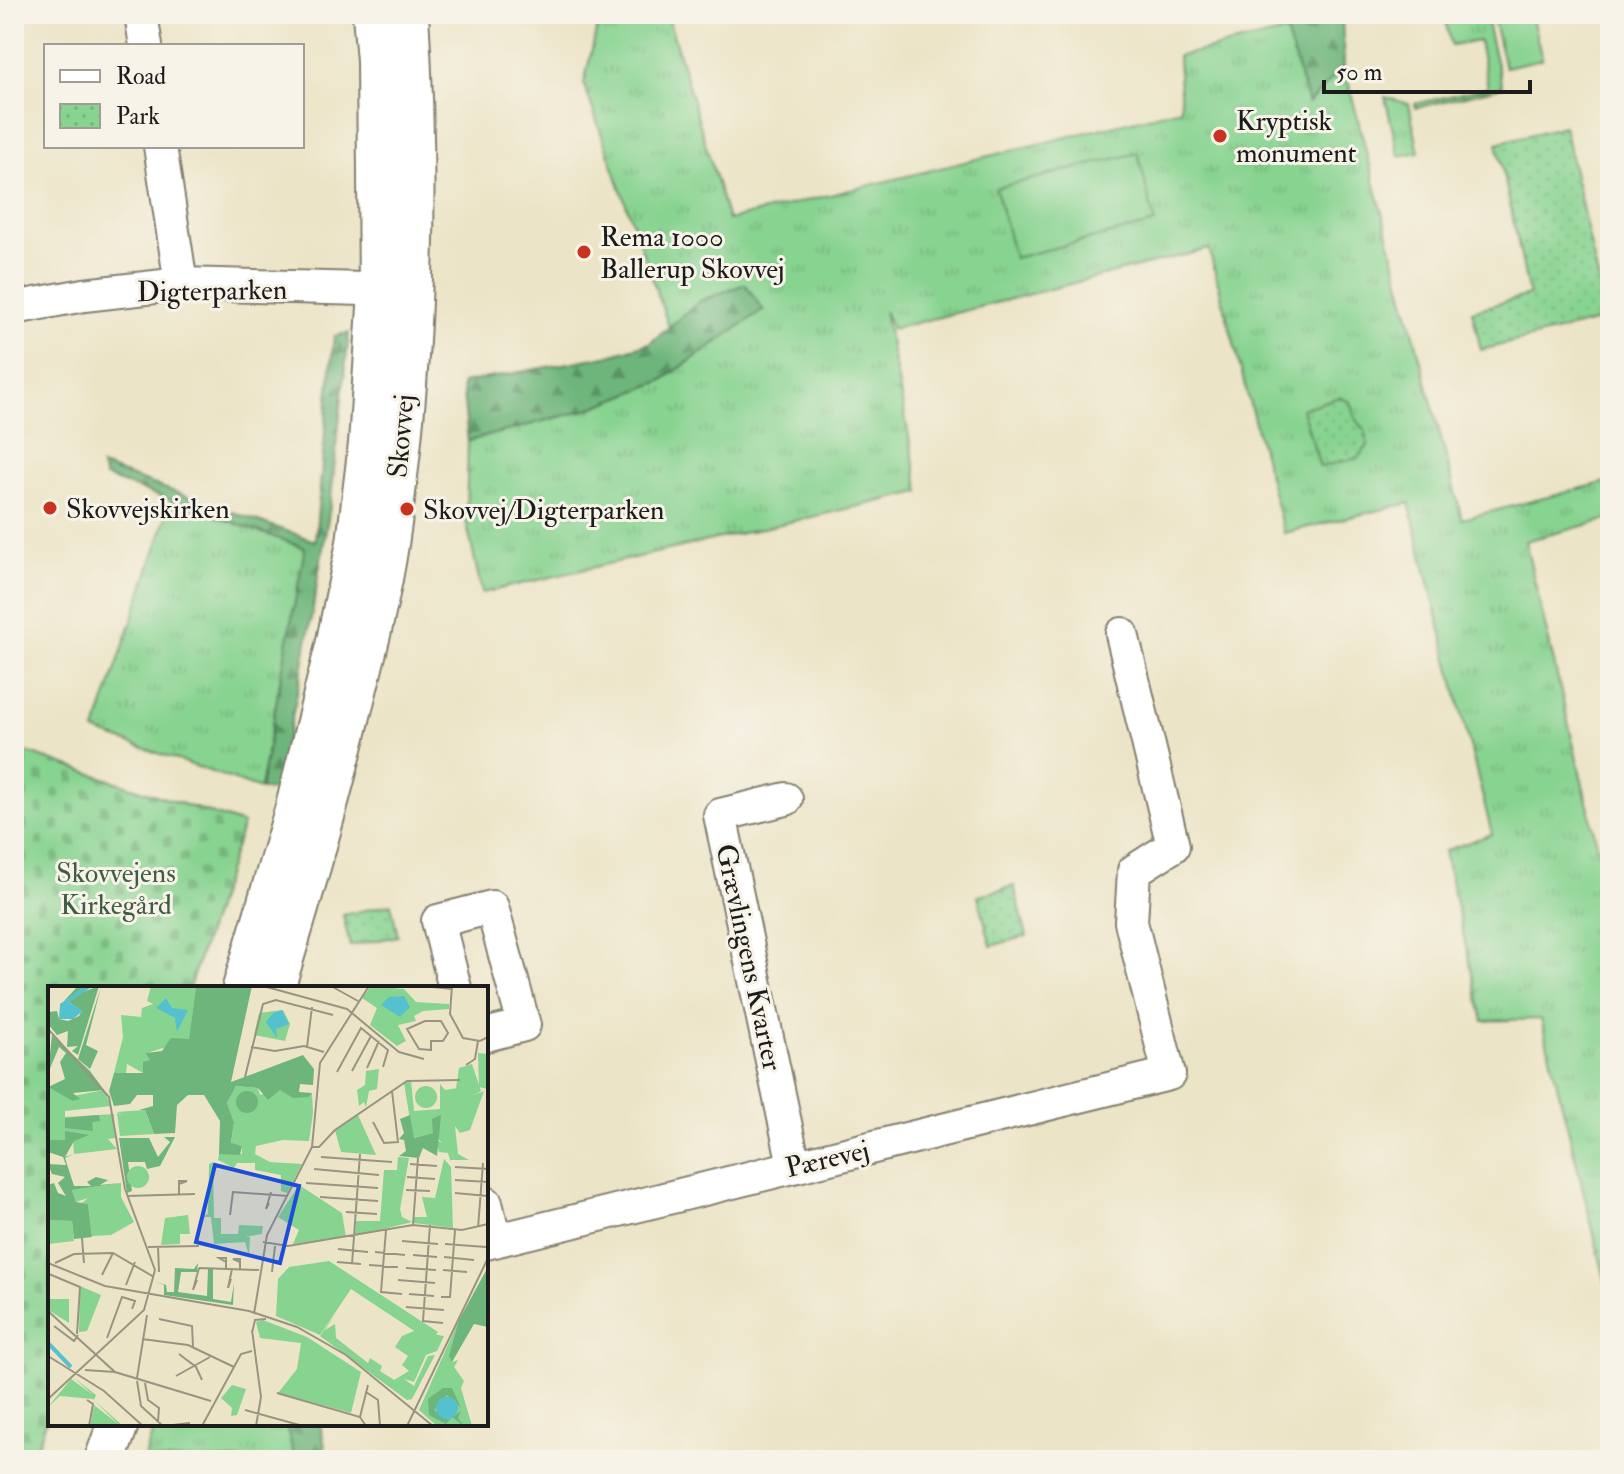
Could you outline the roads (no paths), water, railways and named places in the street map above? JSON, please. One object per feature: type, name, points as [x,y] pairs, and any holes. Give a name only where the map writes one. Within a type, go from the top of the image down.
[{"type":"street","points":[[141,14],[146,44]]},
{"type":"street","name":"Skovvej","points":[[275,986],[325,820],[368,642],[385,560],[400,453],[395,291],[373,14]]},
{"type":"street","name":"Skovvej","points":[[244,986],[295,811],[336,646],[357,543],[369,444],[395,291],[414,108],[408,14]]},
{"type":"street","points":[[160,148],[181,284]]},
{"type":"street","name":"Digterparken","points":[[14,308],[84,295],[181,284],[395,291]]},
{"type":"street","name":"Pærevej","points":[[491,1242],[1169,1074],[1131,922],[1134,871],[1173,846],[1122,634]]},
{"type":"street","name":"Grævlingens Kvarter","points":[[786,799],[720,815],[794,1165]]},
{"type":"street","points":[[454,986],[438,921],[492,907],[524,1025],[488,1034]]},
{"type":"street","points":[[488,1219],[491,1242]]},
{"type":"street","points":[[79,1460],[91,1426]]},
{"type":"street","points":[[105,1460],[117,1426]]},
{"type":"place","name":"Kryptisk monument","points":[[1220,136]]},
{"type":"place","name":"Rema 1000 Ballerup Skovvej","points":[[584,252]]},
{"type":"place","name":"Skovvejskirken","points":[[50,508]]},
{"type":"place","name":"Skovvej/Digterparken","points":[[407,509]]},
{"type":"park label","name":"Skovvejens Kirkegård","points":[[116,888]]}]
